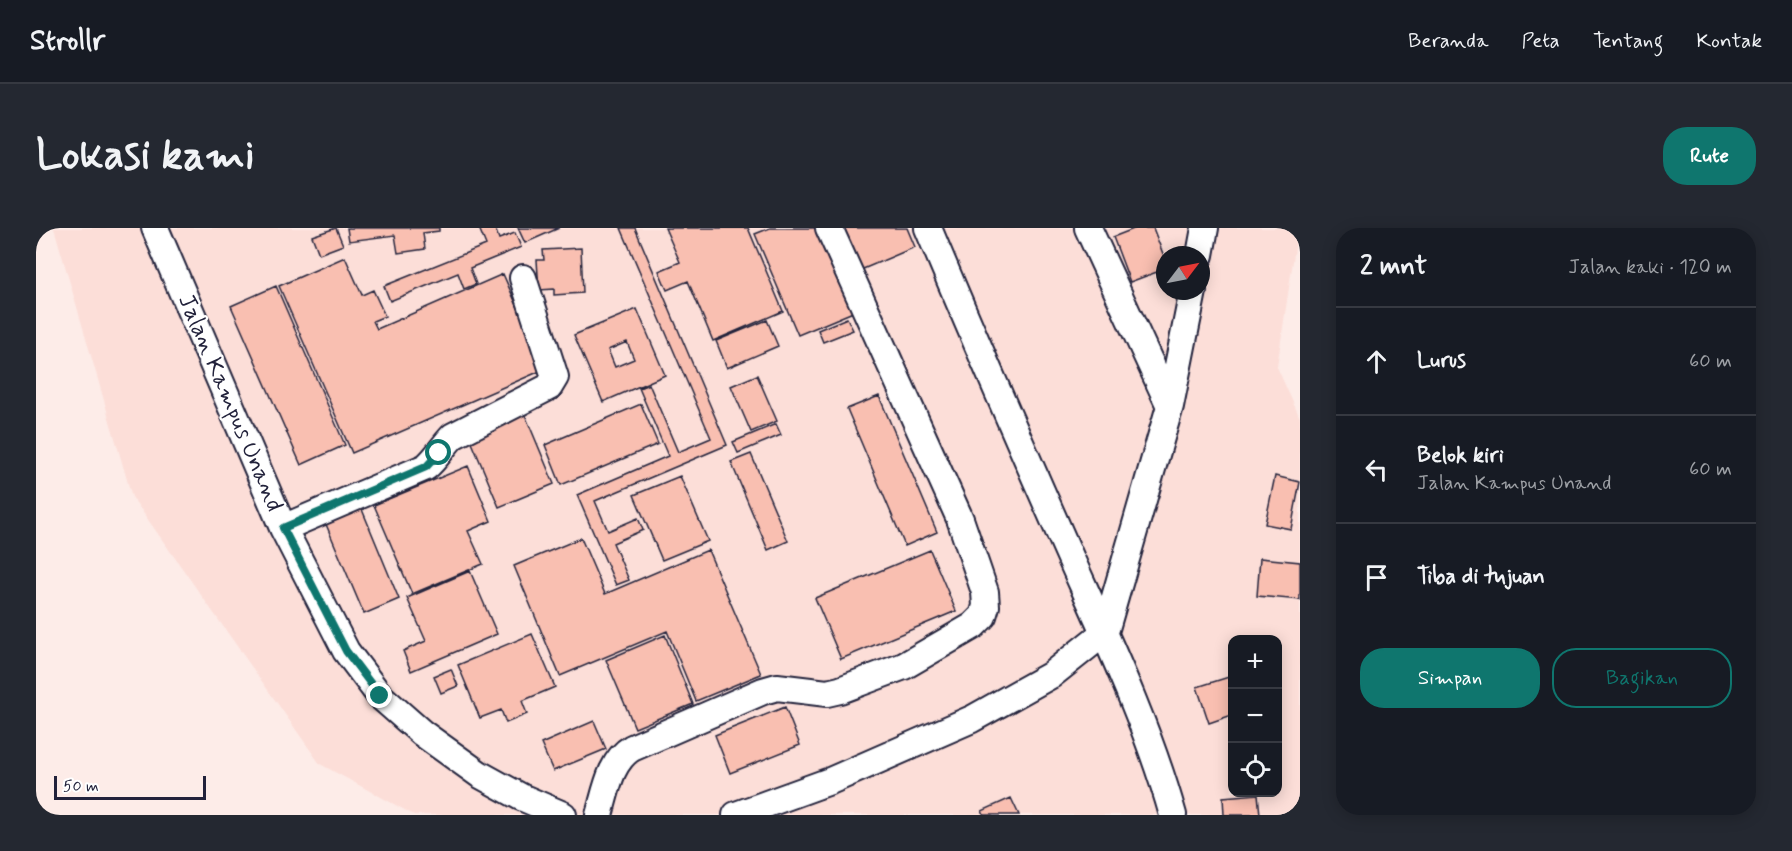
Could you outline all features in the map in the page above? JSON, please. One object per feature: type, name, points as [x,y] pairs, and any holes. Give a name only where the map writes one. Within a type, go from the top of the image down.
[{"type":"street","name":"Jalan Kampus Unand","points":[[155,228],[283,528],[346,651],[380,696],[422,734],[479,774],[521,797],[563,815]]},
{"type":"street","points":[[599,815],[611,774],[624,753],[632,748],[763,691],[777,687],[828,693],[904,666],[973,626],[983,616],[986,606],[985,592],[960,519],[829,228]]},
{"type":"street","points":[[928,228],[1105,632],[1152,748],[1173,815]]},
{"type":"street","points":[[1088,228],[1170,406]]},
{"type":"street","points":[[1202,246],[1205,228]]},
{"type":"street","points":[[283,528],[426,467],[453,436],[549,387],[555,377],[523,278]]},
{"type":"street","points":[[736,815],[830,781],[972,719],[1051,675],[1105,632],[1170,406],[1191,300]]},
{"type":"shaded area","points":[[54,228],[1298,228],[1277,367],[1300,418],[1300,815],[414,815],[320,764],[132,497]]},
{"type":"building","points":[[336,228],[343,245],[319,254],[312,236]]},
{"type":"building","points":[[347,228],[439,228],[439,231],[423,233],[425,249],[398,253],[395,235],[349,241]]},
{"type":"building","points":[[479,228],[495,228],[499,239],[515,233],[521,247],[470,268],[476,284],[464,289],[458,273],[390,301],[384,286],[486,245]]},
{"type":"building","points":[[518,228],[559,228],[525,243]]},
{"type":"building","points":[[621,228],[635,228],[727,445],[595,501],[608,531],[638,518],[643,530],[613,543],[629,580],[616,585],[577,495],[668,456],[639,388],[649,384],[678,452],[711,438]]},
{"type":"building","points":[[665,228],[748,228],[783,311],[713,341],[688,281],[667,290],[659,271],[680,262]]},
{"type":"building","points":[[770,228],[817,228],[853,312],[798,335],[755,234]]},
{"type":"building","points":[[837,228],[907,228],[915,247],[856,272]]},
{"type":"building","points":[[1136,228],[1153,228],[1160,246],[1156,246],[1156,272],[1130,282],[1113,237]]},
{"type":"building","points":[[581,248],[583,293],[554,295],[554,289],[539,290],[537,260],[544,260],[543,250]]},
{"type":"building","points":[[345,257],[362,295],[373,290],[385,316],[373,321],[377,329],[503,274],[545,369],[352,453],[279,286]]},
{"type":"building","points":[[276,286],[345,445],[301,465],[231,306]]},
{"type":"building","points":[[637,309],[665,375],[603,402],[574,335]],"holes":[[[627,342],[634,359],[615,367],[608,350]]]},
{"type":"building","points":[[847,318],[853,330],[823,342],[818,330]]},
{"type":"building","points":[[767,320],[778,346],[727,368],[716,341]]},
{"type":"building","points":[[757,375],[777,421],[751,432],[731,386]]},
{"type":"building","points":[[879,396],[937,532],[905,546],[847,409]]},
{"type":"building","points":[[641,404],[658,444],[561,485],[545,445]]},
{"type":"building","points":[[523,410],[554,484],[499,507],[468,433]]},
{"type":"building","points":[[776,424],[781,435],[738,453],[733,442]]},
{"type":"building","points":[[751,454],[788,541],[768,550],[731,462]]},
{"type":"building","points":[[468,466],[491,521],[468,531],[483,564],[412,594],[374,505]]},
{"type":"building","points":[[680,476],[708,541],[662,560],[634,495]]},
{"type":"building","points":[[1275,476],[1300,482],[1291,529],[1265,524]]},
{"type":"building","points":[[361,507],[399,599],[364,614],[325,522]]},
{"type":"building","points":[[581,538],[605,594],[708,550],[761,674],[696,701],[667,631],[560,676],[514,566]]},
{"type":"building","points":[[930,550],[956,611],[841,659],[815,598]]},
{"type":"building","points":[[1260,558],[1300,562],[1300,600],[1257,596]]},
{"type":"building","points":[[470,571],[497,634],[411,671],[403,651],[426,641],[407,598]]},
{"type":"building","points":[[532,634],[555,687],[522,701],[527,714],[506,723],[501,710],[480,718],[458,665]]},
{"type":"building","points":[[665,635],[693,704],[635,728],[606,660]]},
{"type":"building","points":[[451,669],[458,686],[441,693],[434,676]]},
{"type":"building","points":[[1228,677],[1228,716],[1209,723],[1197,687]]},
{"type":"building","points":[[785,707],[800,745],[730,773],[715,735]]},
{"type":"building","points":[[594,721],[606,749],[553,771],[541,744]]},
{"type":"building","points":[[1223,797],[1258,797],[1260,815],[1224,815]]},
{"type":"building","points":[[1011,798],[1019,815],[984,815],[982,811]]},
{"type":"route","points":[[380,696],[346,651],[283,528],[426,467],[439,453]]}]
